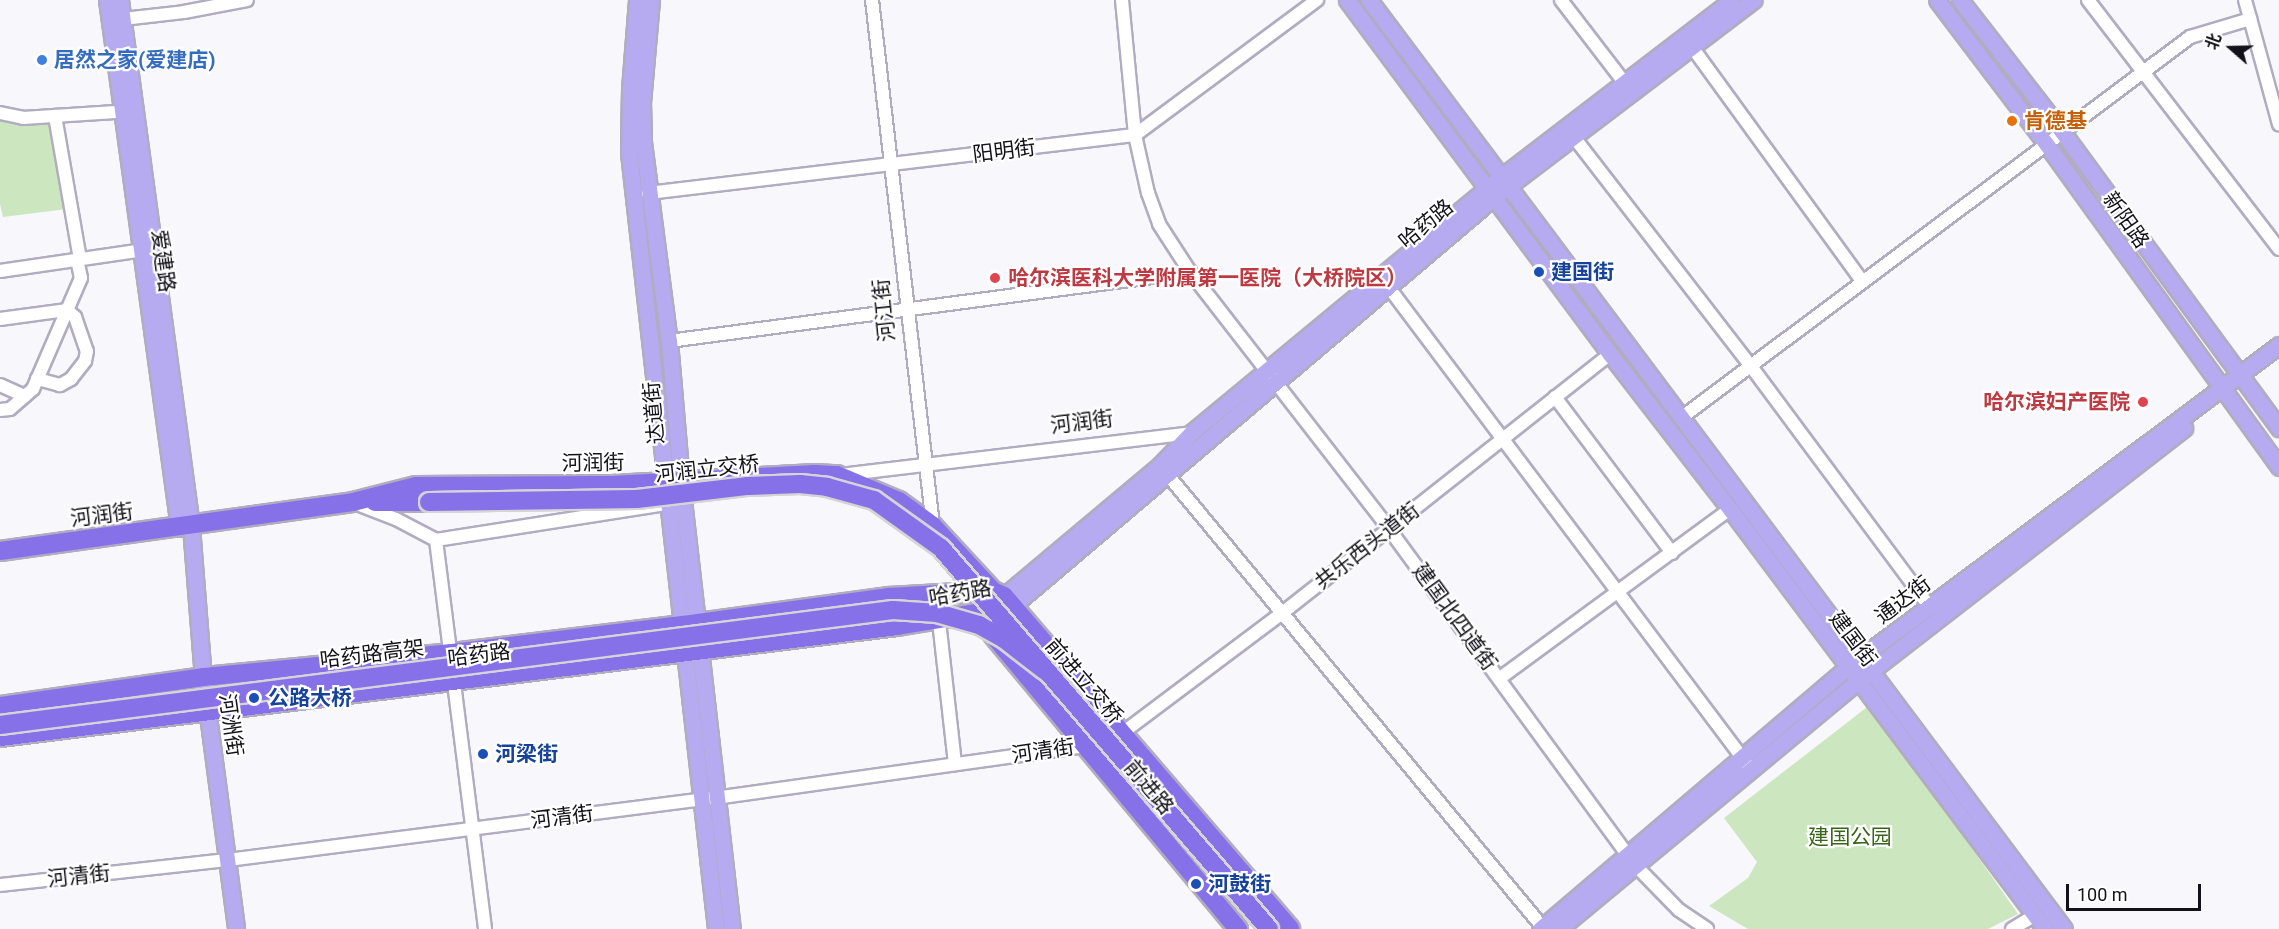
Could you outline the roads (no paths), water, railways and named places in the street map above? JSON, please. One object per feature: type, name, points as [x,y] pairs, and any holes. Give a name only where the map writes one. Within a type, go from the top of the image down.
[{"type":"highway","name":"河润街","points":[[0,551],[352,502],[416,486],[531,487],[673,482],[794,474],[841,483],[899,501],[933,526]]},
{"type":"highway","name":"河润立交桥","points":[[352,502],[637,499],[748,486],[841,483]]},
{"type":"highway","name":"前进立交桥","points":[[841,483],[888,508],[941,548],[1269,929]]},
{"type":"highway","points":[[933,526],[1002,598]]},
{"type":"highway","name":"哈药路","points":[[0,706],[203,677],[451,652],[690,624],[889,597],[954,591],[1002,598]]},
{"type":"highway","name":"前进路","points":[[954,591],[1238,929]]},
{"type":"highway","name":"哈药路","points":[[0,737],[939,621],[973,614],[1002,598]]},
{"type":"highway","name":"前进路","points":[[1002,598],[1290,929]]},
{"type":"highway","name":"哈药路高架","points":[[0,725],[893,610],[938,613],[979,625],[1004,639],[1044,670]]},
{"type":"main road","name":"爱建路","points":[[107,0],[129,111]]},
{"type":"main road","name":"爱建路","points":[[120,0],[129,111],[185,527]]},
{"type":"main road","name":"达道街","points":[[637,0],[630,88],[629,153],[673,482],[709,799]]},
{"type":"main road","name":"达道街","points":[[651,0],[642,102],[648,193],[669,340],[673,482],[669,504],[690,624]]},
{"type":"main road","name":"建国街","points":[[1347,0],[1610,354],[1730,509],[2064,929]]},
{"type":"main road","name":"建国街","points":[[1369,0],[1681,418],[1854,663]]},
{"type":"main road","name":"哈药路","points":[[1504,182],[1623,82],[1732,0]]},
{"type":"main road","name":"哈药路","points":[[1002,598],[1164,470],[1490,192],[1574,136],[1754,0]]},
{"type":"main road","name":"新阳路","points":[[1937,0],[2047,145],[2223,393],[2279,467]]},
{"type":"main road","name":"新阳路","points":[[1960,0],[2062,133],[2279,428]]},
{"type":"main road","name":"哈药路","points":[[1164,470],[1191,433],[1271,377],[1387,285],[1490,192]]},
{"type":"main road","name":"通达街","points":[[2242,379],[2279,345]]},
{"type":"main road","name":"通达街","points":[[1559,929],[1742,757],[1854,663],[2242,379],[2279,357]]},
{"type":"main road","name":"通达街","points":[[1542,928],[1751,770],[1864,676],[2223,393]]},
{"type":"main road","name":"河洲街","points":[[185,527],[236,929]]},
{"type":"main road","name":"建国街","points":[[1864,676],[2045,929]]},
{"type":"main road","points":[[709,799],[716,929]]},
{"type":"main road","points":[[709,799],[732,929]]},
{"type":"street","points":[[123,19],[185,6],[247,0]]},
{"type":"street","name":"河江街","points":[[872,0],[933,526]]},
{"type":"street","name":"建国北四道街","points":[[1122,0],[1135,135],[1148,193],[1160,224],[1190,272],[1389,529],[1632,861],[1679,909],[1707,929]]},
{"type":"street","name":"阳明街","points":[[648,193],[892,166],[1135,135],[1317,0]]},
{"type":"street","points":[[1561,0],[1623,82]]},
{"type":"street","points":[[2088,0],[2279,249]]},
{"type":"street","points":[[2246,0],[2279,124]]},
{"type":"street","points":[[1681,418],[2190,37],[2250,19]]},
{"type":"street","points":[[1692,47],[1862,281]]},
{"type":"street","points":[[0,113],[23,118],[129,111]]},
{"type":"street","points":[[0,410],[10,409],[33,389],[81,278],[55,116]]},
{"type":"street","points":[[1574,136],[1750,365],[1929,606]]},
{"type":"street","points":[[0,271],[147,250]]},
{"type":"street","points":[[669,340],[1190,272]]},
{"type":"street","points":[[1387,285],[1751,770]]},
{"type":"street","points":[[0,319],[67,310],[75,317],[87,351],[85,361],[71,379],[60,385],[37,379]]},
{"type":"street","name":"共乐西头道街","points":[[1121,734],[1281,614],[1610,354]]},
{"type":"street","points":[[0,385],[24,396]]},
{"type":"street","points":[[1555,398],[1672,553]]},
{"type":"street","name":"河润街","points":[[841,483],[925,465],[1191,433]]},
{"type":"street","points":[[1164,470],[1542,928]]},
{"type":"street","name":"河润街","points":[[352,502],[396,519],[436,540]]},
{"type":"street","points":[[485,929],[436,540],[669,504]]},
{"type":"street","points":[[1500,678],[1730,509]]},
{"type":"street","points":[[939,621],[955,764]]},
{"type":"street","name":"河清街","points":[[0,885],[228,861],[709,799],[1085,746],[1121,734]]},
{"type":"street","points":[[2012,929],[2035,915]]},
{"type":"place","name":"居然之家(爱建店)","points":[[42,60]]},
{"type":"place","name":"肯德基","points":[[2012,121]]},
{"type":"place","name":"建国街","points":[[1539,272]]},
{"type":"place","name":"哈尔滨医科大学附属第一医院（大桥院区）","points":[[995,278]]},
{"type":"place","name":"哈尔滨妇产医院","points":[[2143,402]]},
{"type":"place","name":"公路大桥","points":[[254,698]]},
{"type":"place","name":"河梁街","points":[[483,754]]},
{"type":"place","name":"河鼓街","points":[[1196,884]]},
{"type":"park label","name":"建国公园","points":[[1850,837]]}]
